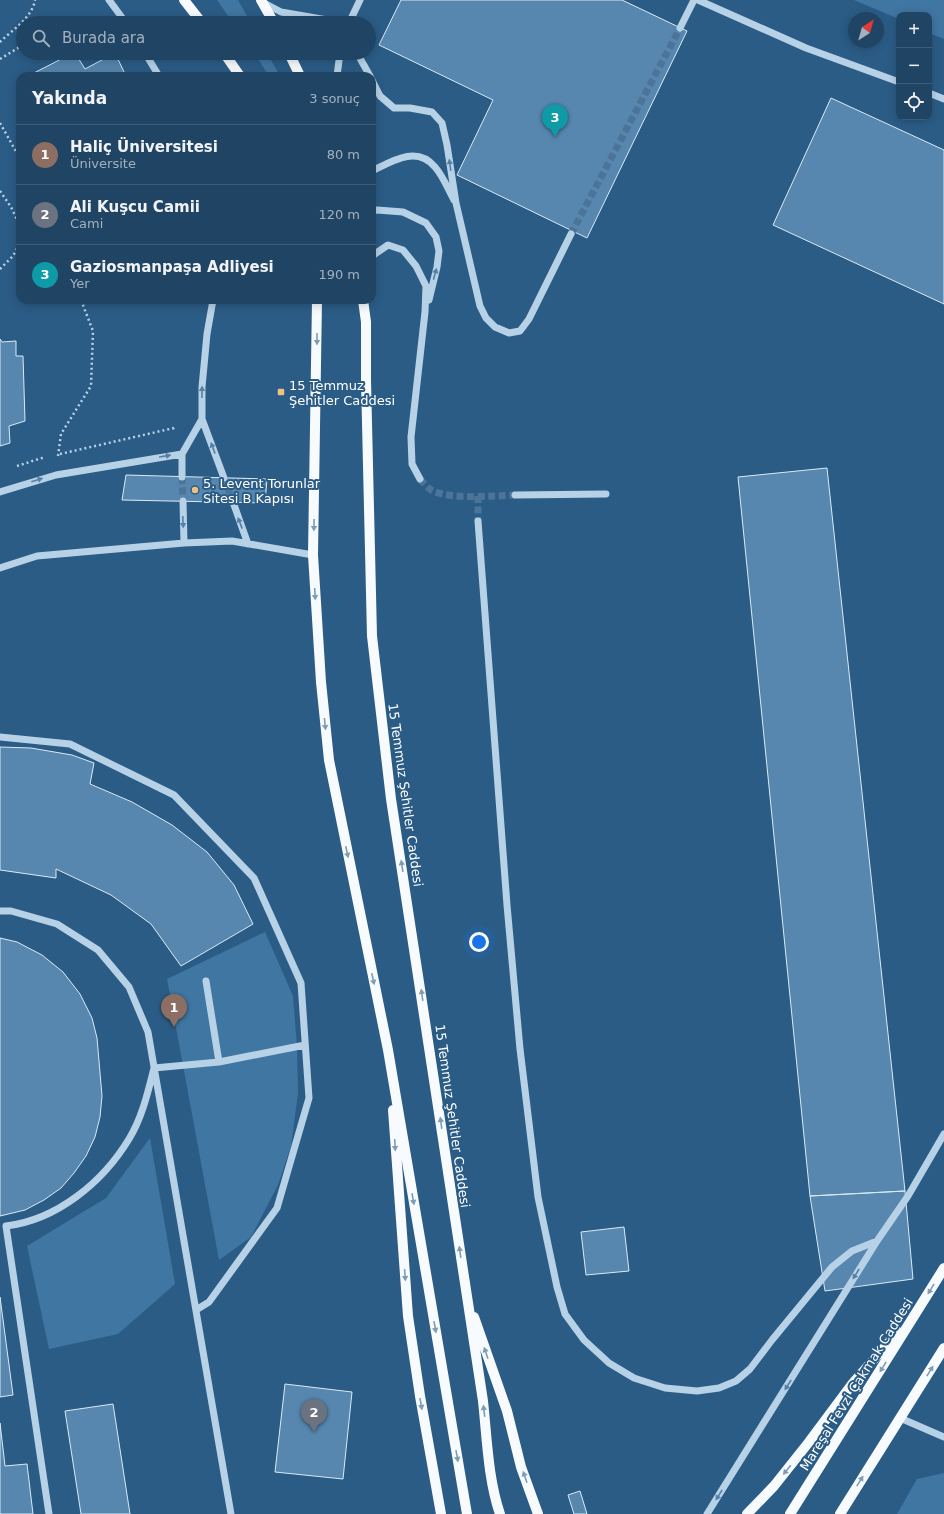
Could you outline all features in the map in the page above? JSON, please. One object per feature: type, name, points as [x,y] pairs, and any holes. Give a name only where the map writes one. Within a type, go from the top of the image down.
[{"type":"main road","points":[[184,0],[197,16]]},
{"type":"main road","points":[[261,1],[270,16]]},
{"type":"main road","points":[[229,60],[237,72]]},
{"type":"main road","points":[[292,60],[298,72]]},
{"type":"main road","points":[[317,304],[313,555],[320,675],[329,760],[388,1050],[467,1514]]},
{"type":"main road","name":"15 Temmuz Şehitler Caddesi","points":[[364,304],[366,322],[366,387],[372,636],[391,799],[465,1291]]},
{"type":"main road","points":[[388,1050],[408,1316],[420,1396],[441,1514]]},
{"type":"main road","name":"Mareşal Fevzi Çakmak Caddesi","points":[[790,1514],[944,1268]]},
{"type":"main road","points":[[465,1291],[483,1401],[492,1478],[500,1514]]},
{"type":"main road","points":[[465,1291],[507,1411],[521,1467],[538,1514]]},
{"type":"main road","points":[[747,1514],[774,1486],[853,1383],[918,1310]]},
{"type":"main road","points":[[840,1514],[944,1348]]},
{"type":"street","points":[[109,0],[121,16]]},
{"type":"street","points":[[353,16],[360,0]]},
{"type":"street","points":[[680,28],[694,0]]},
{"type":"street","points":[[698,0],[806,48],[896,81]]},
{"type":"street","points":[[261,1],[281,12],[304,16]]},
{"type":"street","points":[[149,60],[156,72]]},
{"type":"street","points":[[338,72],[339,60]]},
{"type":"street","points":[[362,60],[368,72]]},
{"type":"street","points":[[376,88],[380,96],[394,108],[410,108],[432,112],[442,123],[448,145],[456,203],[480,306],[486,318],[495,327],[509,333],[520,330],[529,319],[571,234]]},
{"type":"street","points":[[932,94],[944,99]]},
{"type":"street","points":[[376,169],[398,158],[421,156],[435,166],[456,203]]},
{"type":"street","points":[[376,210],[403,212],[426,223],[436,237],[439,251],[437,267],[425,312]]},
{"type":"street","points":[[376,254],[388,246],[403,250],[416,266],[426,286],[425,312],[411,437],[412,464],[420,479]]},
{"type":"street","points":[[212,304],[207,334],[202,387],[202,419],[224,478]]},
{"type":"street","points":[[182,477],[182,454],[202,419]]},
{"type":"street","points":[[0,492],[56,475],[182,454]]},
{"type":"street","points":[[515,496],[606,494]]},
{"type":"street","points":[[183,502],[184,543]]},
{"type":"street","points":[[233,502],[248,544]]},
{"type":"street","points":[[478,521],[507,905],[520,1049],[538,1197],[557,1287],[565,1314],[584,1340],[609,1363],[634,1378],[665,1388],[697,1391],[719,1388],[736,1381],[750,1369],[832,1267],[852,1251],[877,1241]]},
{"type":"street","points":[[0,568],[37,556],[184,543],[232,541],[313,555]]},
{"type":"street","points":[[0,737],[70,744],[174,795],[254,878],[301,983],[309,1098],[277,1208],[210,1302],[196,1310]]},
{"type":"street","points":[[0,911],[11,911],[58,924],[98,950],[129,987],[148,1032],[231,1514]]},
{"type":"street","points":[[206,981],[219,1062]]},
{"type":"street","points":[[154,1068],[219,1062],[305,1045]]},
{"type":"street","points":[[49,1514],[6,1226],[22,1224],[57,1211],[90,1186],[110,1166],[130,1139],[141,1115],[154,1068]]},
{"type":"street","points":[[707,1514],[877,1241],[908,1196],[944,1134]]},
{"type":"street","points":[[900,1418],[944,1437]]},
{"type":"path","points":[[27,16],[34,6],[35,0]]},
{"type":"path","points":[[0,42],[16,27]]},
{"type":"path","points":[[0,59],[16,49]]},
{"type":"path","points":[[0,123],[16,151]]},
{"type":"path","points":[[0,191],[16,218]]},
{"type":"path","points":[[0,269],[13,256],[16,250]]},
{"type":"path","points":[[56,475],[61,434],[91,386],[93,331],[83,304]]},
{"type":"path","points":[[13,467],[33,460],[174,428],[178,423]]},
{"type":"shaded area","points":[[217,0],[238,0],[247,16],[228,16]]},
{"type":"shaded area","points":[[854,0],[944,0],[944,39],[932,34],[932,12],[896,12],[896,18]]},
{"type":"shaded area","points":[[259,60],[271,60],[278,72],[266,72]]},
{"type":"shaded area","points":[[265,932],[293,996],[297,1047],[298,1093],[291,1146],[278,1185],[251,1237],[219,1260],[167,979]]},
{"type":"shaded area","points":[[150,1138],[175,1284],[118,1334],[49,1349],[27,1246],[106,1198]]},
{"type":"shaded area","points":[[944,1473],[944,1514],[897,1514],[917,1479]]},
{"type":"building","points":[[401,0],[622,0],[687,31],[587,238],[457,175],[493,100],[379,45]]},
{"type":"building","points":[[59,60],[79,60],[85,69],[102,60],[118,60],[124,72],[36,72]]},
{"type":"building","points":[[831,98],[944,150],[944,304],[773,225]]},
{"type":"building","points":[[0,339],[2,342],[16,341],[16,356],[23,356],[25,421],[9,426],[10,443],[0,446]]},
{"type":"building","points":[[827,468],[905,1191],[810,1196],[738,477]]},
{"type":"building","name":"5. Levent Torunlar Sitesi B Kapısı","points":[[126,475],[267,479],[265,503],[122,500]]},
{"type":"building","points":[[0,747],[31,748],[72,755],[94,763],[90,784],[132,802],[172,825],[207,852],[234,885],[253,924],[181,966],[151,924],[111,895],[56,869],[56,878],[0,870]]},
{"type":"building","points":[[0,938],[17,942],[42,955],[63,972],[80,994],[92,1018],[97,1038],[102,1096],[100,1117],[95,1137],[86,1156],[74,1173],[61,1188],[44,1200],[25,1210],[0,1216]]},
{"type":"building","points":[[905,1191],[913,1279],[825,1291],[810,1196]]},
{"type":"building","points":[[624,1227],[629,1271],[586,1275],[581,1232]]},
{"type":"building","points":[[0,1297],[13,1395],[0,1397]]},
{"type":"building","points":[[285,1384],[352,1392],[343,1479],[275,1472]]},
{"type":"building","points":[[113,1404],[130,1514],[81,1514],[65,1411]]},
{"type":"building","points":[[0,1423],[5,1466],[27,1464],[33,1514],[0,1514]]},
{"type":"building","points":[[580,1491],[587,1514],[574,1514],[568,1495]]},
{"type":"tunnel","points":[[571,234],[680,28]]},
{"type":"tunnel","points":[[182,477],[183,501]]},
{"type":"tunnel","points":[[224,478],[233,502]]},
{"type":"tunnel","points":[[420,479],[431,490],[449,495],[472,497],[515,495]]},
{"type":"tunnel","points":[[478,496],[478,521]]},
{"type":"place","name":"Gaziosmanpaşa Adliyesi","points":[[555,137]]},
{"type":"place","name":"15 Temmuz Şehitler Caddesi","points":[[281,392]]},
{"type":"place","name":"5. Levent Torunlar Sitesi B Kapısı","points":[[195,490]]},
{"type":"place","name":"Haliç Üniversitesi","points":[[174,1027]]},
{"type":"place","name":"Ali Kuşcu Camii","points":[[314,1432]]}]
